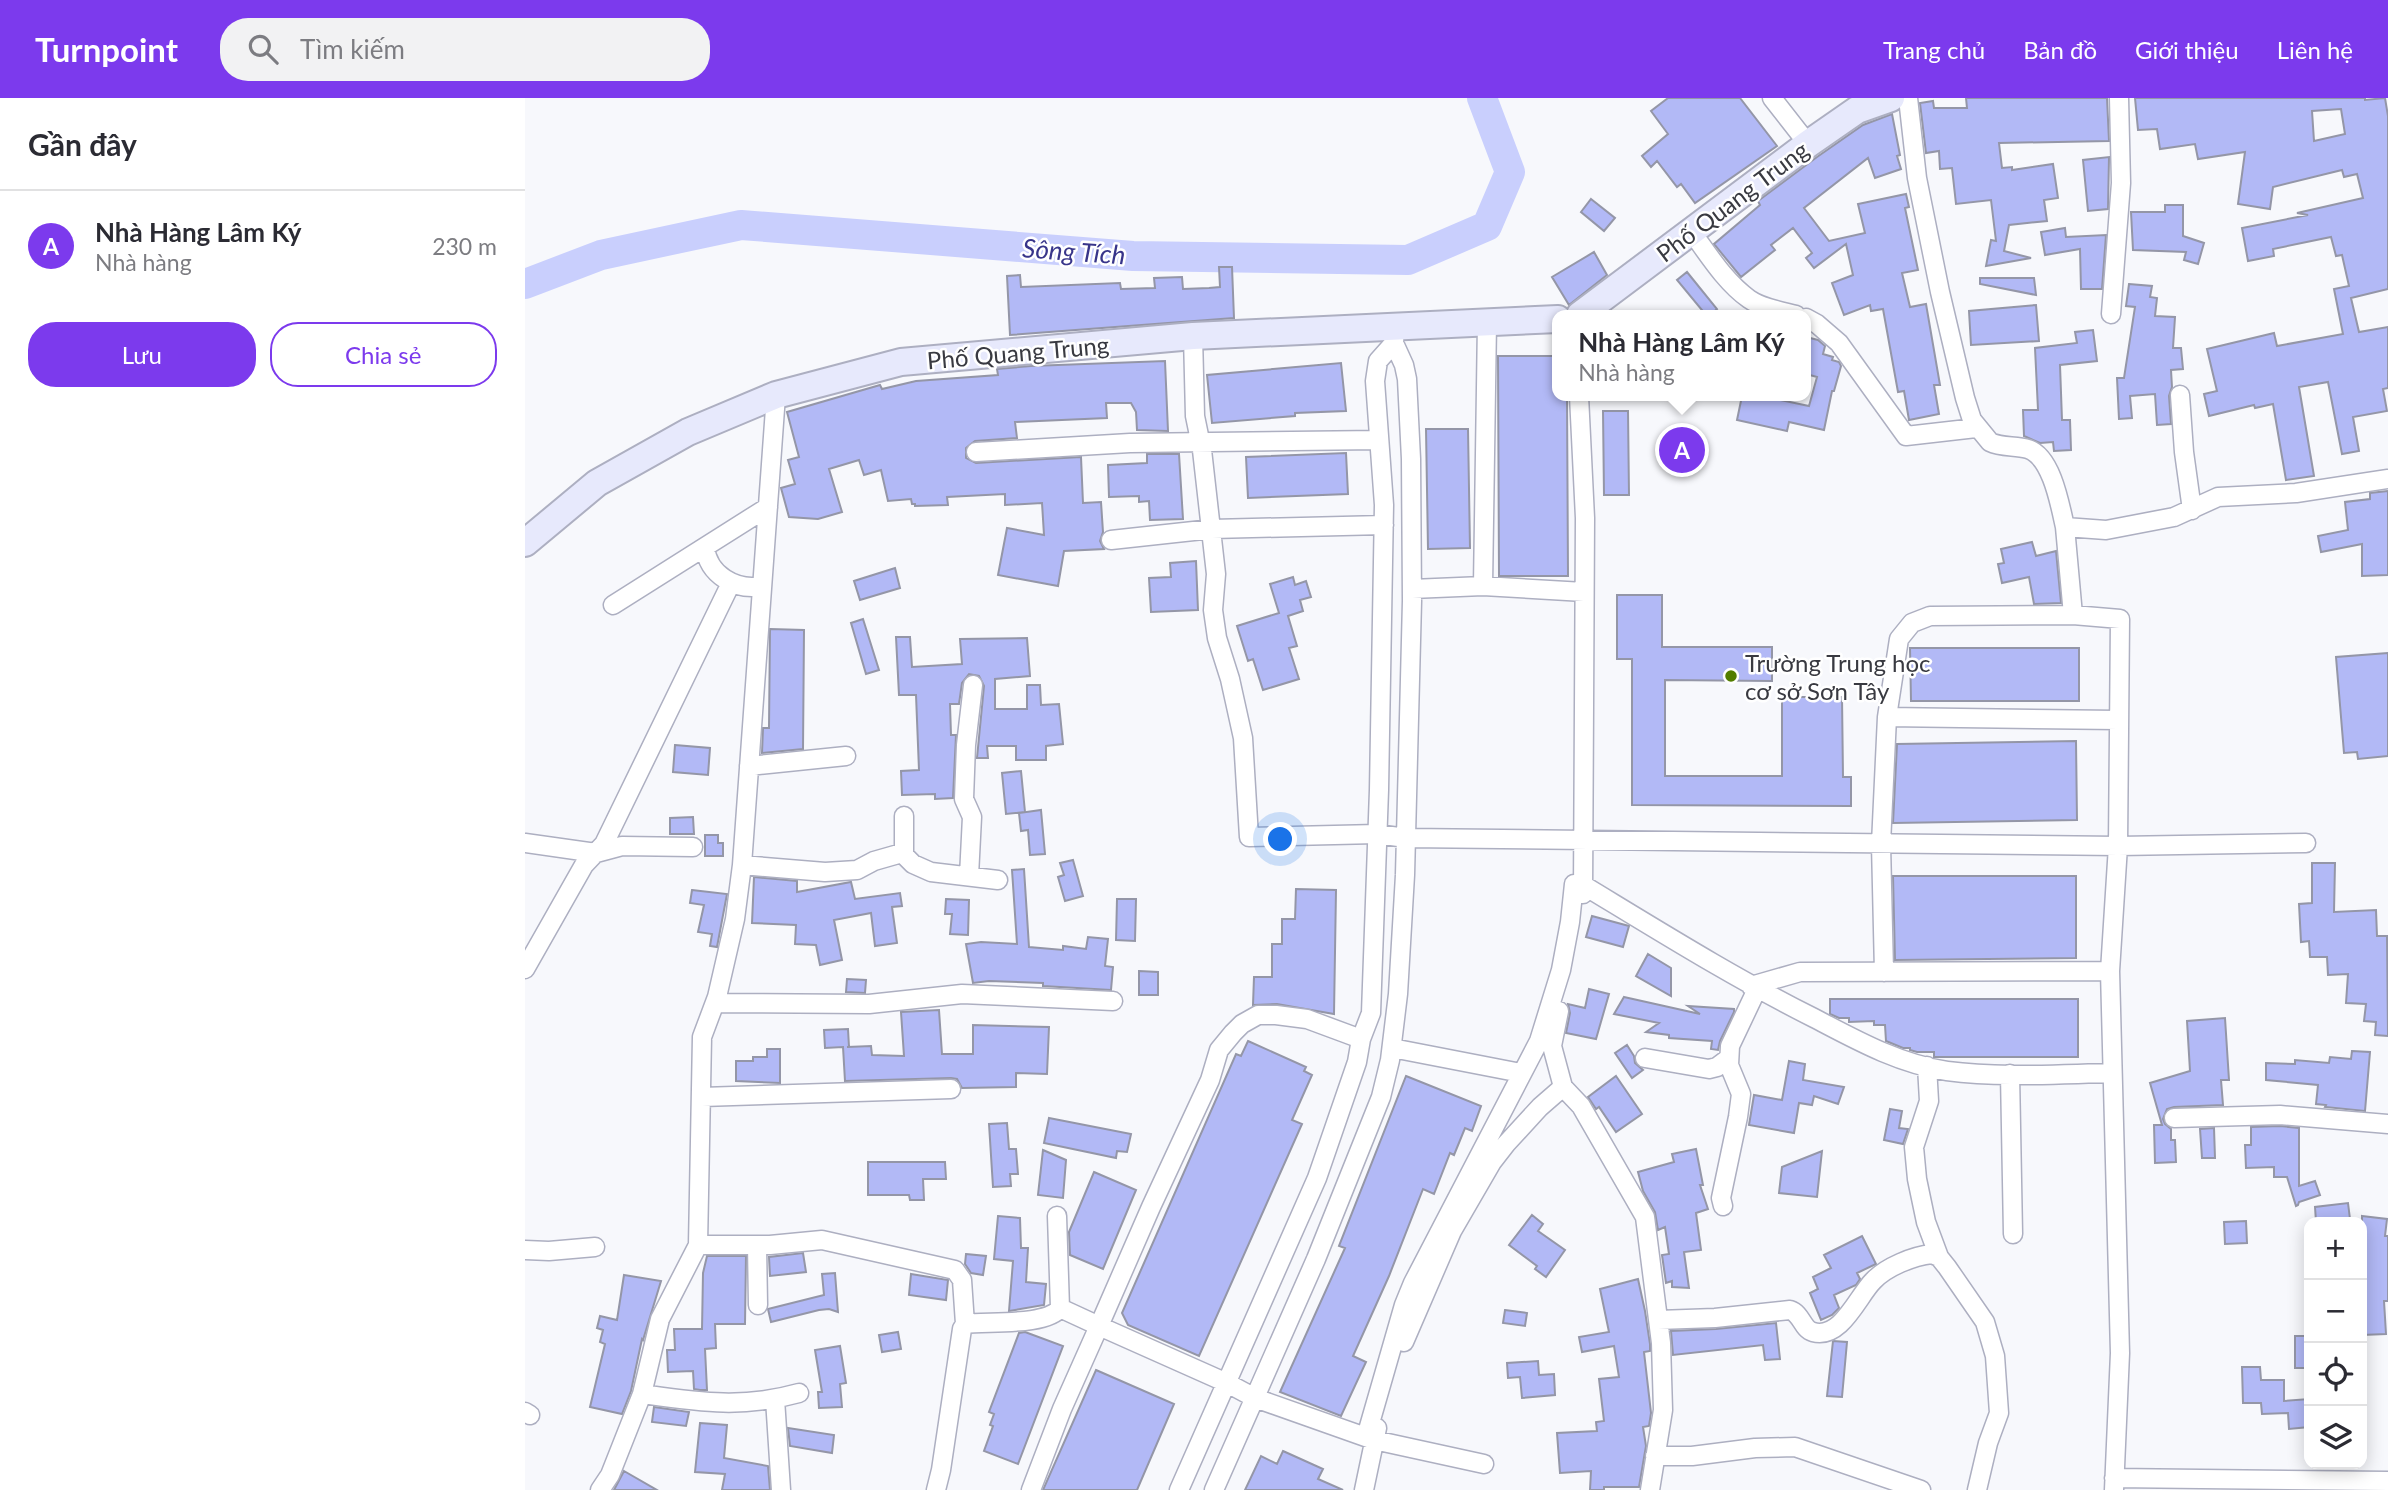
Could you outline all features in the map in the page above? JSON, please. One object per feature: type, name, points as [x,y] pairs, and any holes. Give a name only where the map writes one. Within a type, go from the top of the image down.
[{"type":"street","points":[[1772,98],[1808,144]]},
{"type":"street","name":"Phố Quang Trung","points":[[1587,310],[1808,144],[1857,110],[1891,98]]},
{"type":"street","points":[[1908,98],[1917,178],[1940,292],[1972,420],[1990,442],[2027,449],[2043,462],[2058,496],[2065,527],[2073,615]]},
{"type":"street","points":[[2111,314],[2121,183],[2119,98]]},
{"type":"street","points":[[1691,231],[1726,277],[1749,299],[1778,310]]},
{"type":"street","name":"Phố Quang Trung","points":[[525,543],[597,483],[688,432],[776,395],[901,362],[1193,336],[1394,335],[1487,322],[1552,319]]},
{"type":"street","points":[[1811,321],[1839,343],[1906,436],[1976,428]]},
{"type":"street","points":[[1482,586],[1487,322]]},
{"type":"street","points":[[1179,1490],[1317,1178],[1371,1013],[1384,525],[1374,381],[1378,361],[1394,335]]},
{"type":"street","points":[[1214,1490],[1316,1259],[1381,1097],[1392,1048],[1398,993],[1406,838],[1412,589],[1407,379],[1394,335]]},
{"type":"street","points":[[1193,336],[1195,416],[1201,443],[1216,574],[1213,610],[1217,638],[1230,679],[1243,738],[1249,837],[1377,834],[1406,838],[2118,846],[2306,843]]},
{"type":"street","points":[[600,1490],[610,1475],[642,1394],[660,1320],[698,1245],[702,1037],[715,1003],[735,919],[742,865],[776,395]]},
{"type":"street","points":[[2180,395],[2192,510]]},
{"type":"street","points":[[1579,401],[1585,517],[1583,901],[1552,1046],[1563,1087],[1581,1106],[1645,1217],[1658,1320],[1663,1410],[1650,1490]]},
{"type":"street","points":[[976,452],[1130,443],[1379,440]]},
{"type":"street","points":[[2065,527],[2106,530],[2174,517],[2218,497],[2296,493],[2388,479]]},
{"type":"street","points":[[613,605],[768,507]]},
{"type":"street","points":[[1111,540],[1212,529],[1384,525]]},
{"type":"street","points":[[705,547],[706,557],[717,574],[731,583],[751,588],[762,586]]},
{"type":"street","points":[[525,969],[584,865],[604,844],[731,583]]},
{"type":"street","points":[[1412,589],[1482,586],[1584,592]]},
{"type":"street","points":[[1884,972],[1881,844],[1887,717],[1899,639],[1912,623],[1930,616],[2073,615],[2120,619],[2118,846],[2110,971],[2120,1353],[2114,1484],[2388,1481]]},
{"type":"street","points":[[969,876],[972,817],[964,799],[965,745],[973,685]]},
{"type":"street","points":[[1887,717],[2118,720]]},
{"type":"street","points":[[750,766],[846,756]]},
{"type":"street","points":[[904,816],[904,854],[918,867],[931,872],[998,880]]},
{"type":"street","points":[[525,843],[596,853],[622,846],[692,847]]},
{"type":"street","points":[[742,865],[825,872],[857,870],[892,855],[904,854]]},
{"type":"street","points":[[1363,1490],[1370,1438],[1404,1305],[1539,1041],[1561,970],[1574,884],[1583,885],[1754,988],[1902,1060],[1947,1070],[2010,1074],[2112,1073]]},
{"type":"street","points":[[1723,1206],[1721,1198],[1741,1094],[1729,1065],[1730,1046],[1754,988],[1800,972],[2110,971]]},
{"type":"street","points":[[715,1003],[869,1004],[963,994],[1113,1001]]},
{"type":"street","points":[[1031,1490],[1062,1409],[1210,1080],[1219,1050],[1242,1024],[1258,1015],[1307,1019],[1361,1039]]},
{"type":"street","points":[[1392,1048],[1521,1073]]},
{"type":"street","points":[[1645,1058],[1709,1069],[1717,1068],[1729,1058]]},
{"type":"street","points":[[1927,1066],[1929,1101],[1915,1147],[1917,1179],[1926,1222],[1939,1257],[1985,1322],[1995,1356],[1999,1413],[1988,1443],[1977,1490]]},
{"type":"street","points":[[2010,1074],[2013,1234]]},
{"type":"street","points":[[1370,1438],[1402,1345],[1452,1231],[1499,1153],[1540,1107],[1563,1087]]},
{"type":"street","points":[[702,1097],[951,1089]]},
{"type":"street","points":[[2174,1118],[2271,1115],[2388,1124]]},
{"type":"street","points":[[965,1324],[1049,1317],[1056,1313],[1060,1308],[1057,1216]]},
{"type":"street","points":[[698,1245],[757,1245],[823,1240],[955,1270],[962,1280],[965,1324],[959,1343],[936,1490]]},
{"type":"street","points":[[757,1245],[758,1305]]},
{"type":"street","points":[[525,1250],[595,1247]]},
{"type":"street","points":[[1658,1320],[1715,1318],[1790,1310],[1798,1314],[1808,1330],[1826,1332],[1848,1315],[1873,1280],[1884,1272],[1922,1255],[1932,1254],[1939,1257]]},
{"type":"street","points":[[1060,1308],[1255,1398],[1370,1438],[1484,1464]]},
{"type":"street","points":[[642,1394],[711,1403],[750,1403],[799,1393]]},
{"type":"street","points":[[775,1399],[781,1490]]},
{"type":"street","points":[[1655,1456],[1692,1456],[1755,1448],[1794,1447],[1921,1490]]},
{"type":"building","points":[[1668,98],[1740,98],[1777,146],[1695,203],[1681,184],[1677,187],[1657,161],[1651,167],[1642,156],[1668,134],[1651,111]]},
{"type":"building","points":[[1966,98],[2107,98],[2109,141],[1999,143],[2002,168],[2012,167],[2012,170],[2053,164],[2058,198],[2044,200],[2047,221],[2009,225],[2004,251],[2031,258],[1986,266],[1991,240],[1996,241],[1991,200],[1956,204],[1952,168],[1940,169],[1939,151],[1926,153],[1920,103],[1933,101],[1934,108],[1967,108]]},
{"type":"building","points":[[2135,98],[2385,98],[2388,116],[2388,289],[2351,298],[2359,332],[2388,327],[2388,388],[2383,389],[2387,411],[2353,417],[2359,451],[2342,454],[2328,382],[2299,387],[2314,476],[2286,480],[2273,404],[2255,408],[2254,405],[2209,416],[2204,394],[2217,391],[2207,349],[2274,333],[2277,346],[2343,334],[2334,289],[2349,286],[2342,255],[2336,256],[2331,237],[2273,249],[2274,256],[2248,261],[2242,228],[2308,215],[2297,213],[2363,198],[2357,174],[2344,177],[2342,170],[2273,187],[2270,209],[2238,204],[2245,152],[2198,159],[2195,144],[2160,149],[2157,129],[2138,130]],"holes":[[[2341,109],[2345,134],[2314,141],[2312,111]]]},
{"type":"building","points":[[1892,114],[1901,169],[1875,178],[1868,158],[1804,208],[1829,241],[1865,233],[1858,204],[1906,194],[1909,207],[1905,208],[1918,270],[1902,273],[1910,307],[1926,304],[1940,385],[1934,385],[1939,414],[1909,420],[1904,391],[1898,392],[1883,309],[1871,311],[1870,305],[1844,315],[1832,283],[1853,275],[1846,244],[1814,268],[1806,258],[1812,253],[1793,228],[1771,245],[1775,250],[1741,277],[1714,244],[1760,205],[1758,201],[1817,157],[1863,125]]},
{"type":"building","points":[[2109,157],[2108,209],[2088,211],[2083,160]]},
{"type":"building","points":[[1591,199],[1615,218],[1604,231],[1581,212]]},
{"type":"building","points":[[2165,205],[2183,205],[2183,236],[2204,243],[2198,264],[2184,260],[2186,252],[2133,250],[2131,212],[2165,212]]},
{"type":"building","points":[[2065,228],[2066,237],[2106,235],[2102,289],[2081,289],[2080,249],[2045,255],[2041,232]]},
{"type":"building","points":[[1594,252],[1607,275],[1569,305],[1552,277]]},
{"type":"building","points":[[1219,267],[1232,267],[1234,318],[1010,335],[1007,276],[1020,275],[1021,287],[1120,283],[1121,289],[1155,288],[1154,278],[1182,277],[1183,289],[1209,288],[1220,287]]},
{"type":"building","points":[[1687,272],[1717,309],[1702,310],[1677,280]]},
{"type":"building","points":[[1980,278],[2034,278],[2036,295],[1980,284]]},
{"type":"building","points":[[2129,284],[2152,286],[2150,297],[2157,298],[2155,316],[2175,317],[2173,348],[2181,348],[2183,369],[2171,370],[2171,424],[2157,425],[2155,394],[2130,396],[2132,418],[2119,419],[2117,378],[2124,378],[2135,307],[2126,306]]},
{"type":"building","points":[[2036,305],[2039,341],[1971,345],[1969,311]]},
{"type":"building","points":[[2093,330],[2097,361],[2060,365],[2062,420],[2070,420],[2071,450],[2054,451],[2053,442],[2040,443],[2024,436],[2023,410],[2038,410],[2035,348],[2077,343],[2075,332]]},
{"type":"building","points":[[1811,338],[1825,346],[1823,354],[1833,357],[1832,360],[1839,362],[1841,366],[1832,391],[1824,430],[1789,422],[1787,431],[1737,420],[1741,401],[1786,401],[1809,406],[1817,377],[1811,375]]},
{"type":"building","points":[[1498,356],[1552,356],[1552,401],[1567,401],[1568,576],[1499,576]]},
{"type":"building","points":[[1165,361],[1168,431],[1137,430],[1136,412],[1131,403],[1106,403],[1107,418],[1015,422],[1017,438],[975,441],[966,448],[966,458],[976,463],[1081,457],[1083,503],[1101,502],[1103,532],[1100,541],[1104,549],[1064,551],[1058,586],[998,575],[1007,528],[1044,535],[1042,503],[1005,505],[1005,494],[947,497],[948,505],[915,506],[911,499],[888,501],[881,470],[864,475],[859,460],[829,469],[842,512],[818,519],[789,517],[781,488],[795,484],[788,460],[799,457],[787,412],[880,385],[882,389],[916,381],[998,375],[997,369]]},
{"type":"building","points":[[1341,363],[1346,411],[1295,413],[1295,416],[1212,423],[1207,375]]},
{"type":"building","points":[[1603,411],[1628,411],[1629,495],[1604,495]]},
{"type":"building","points":[[1426,429],[1468,429],[1470,548],[1428,549]]},
{"type":"building","points":[[1346,453],[1348,494],[1248,498],[1246,457]]},
{"type":"building","points":[[1147,454],[1179,454],[1183,519],[1150,520],[1149,501],[1139,502],[1139,496],[1109,497],[1108,465],[1147,463]]},
{"type":"building","points":[[2388,491],[2388,575],[2362,576],[2362,544],[2321,552],[2318,536],[2348,530],[2345,502],[2370,499],[2370,493]]},
{"type":"building","points":[[2032,542],[2036,556],[2056,551],[2061,603],[2034,604],[2029,577],[2002,583],[1998,564],[2004,563],[2001,549]]},
{"type":"building","points":[[1196,561],[1198,610],[1151,612],[1149,578],[1171,577],[1170,563]]},
{"type":"building","points":[[895,568],[900,588],[860,600],[854,581]]},
{"type":"building","points":[[1293,577],[1295,585],[1306,581],[1311,597],[1300,600],[1303,611],[1288,616],[1297,646],[1289,648],[1299,679],[1263,690],[1253,659],[1248,661],[1237,626],[1279,613],[1270,584]]},
{"type":"building","points":[[1617,595],[1662,595],[1662,647],[1772,647],[1772,681],[1665,680],[1665,776],[1782,776],[1782,697],[1842,697],[1843,777],[1851,777],[1851,806],[1632,805],[1632,659],[1617,659]]},
{"type":"building","points":[[863,619],[879,670],[866,674],[851,623]]},
{"type":"building","points":[[770,629],[804,630],[803,749],[762,753],[763,728],[769,728]]},
{"type":"building","points":[[896,637],[910,637],[912,667],[962,664],[960,639],[1027,638],[1030,676],[995,679],[995,709],[1027,709],[1027,685],[1040,685],[1041,705],[1059,704],[1063,744],[1046,746],[1046,760],[1016,760],[1016,746],[987,746],[988,758],[977,758],[984,686],[979,676],[969,674],[962,683],[959,704],[950,704],[951,735],[956,735],[953,798],[935,799],[935,794],[902,795],[901,771],[919,770],[916,695],[899,695]]},
{"type":"building","points":[[1910,648],[2079,648],[2079,701],[1911,701]]},
{"type":"building","points":[[2388,653],[2388,756],[2358,759],[2357,752],[2344,753],[2336,657]]},
{"type":"building","points":[[2076,741],[2077,820],[1893,823],[1897,744]]},
{"type":"building","points":[[675,745],[710,748],[708,775],[673,772]]},
{"type":"building","points":[[1021,771],[1025,812],[1006,814],[1002,773]]},
{"type":"building","points":[[1041,810],[1045,854],[1030,855],[1028,830],[1021,831],[1019,813]]},
{"type":"building","points":[[693,817],[694,834],[670,834],[670,818]]},
{"type":"building","points":[[705,835],[718,835],[718,843],[723,843],[723,856],[705,856]]},
{"type":"building","points":[[1073,860],[1083,896],[1065,901],[1058,877],[1064,875],[1060,863]]},
{"type":"building","points":[[2312,863],[2335,863],[2334,912],[2376,910],[2377,936],[2387,936],[2388,1036],[2375,1035],[2376,1022],[2364,1021],[2366,1004],[2346,1003],[2348,974],[2328,975],[2327,957],[2310,957],[2309,941],[2301,942],[2299,904],[2312,903]]},
{"type":"building","points":[[1024,869],[1029,947],[1063,950],[1063,946],[1086,949],[1088,937],[1108,939],[1105,966],[1113,967],[1111,990],[1043,986],[1043,983],[973,983],[966,944],[1017,944],[1012,870]]},
{"type":"building","points":[[1893,876],[2076,876],[2076,958],[1895,960]]},
{"type":"building","points":[[754,877],[797,881],[797,892],[851,882],[855,899],[900,893],[902,906],[892,907],[897,943],[875,946],[871,913],[834,920],[842,960],[820,965],[816,945],[795,944],[796,925],[752,923]]},
{"type":"building","points":[[1296,889],[1336,890],[1334,1014],[1277,1004],[1253,1005],[1254,977],[1272,977],[1272,944],[1282,944],[1282,919],[1295,919]]},
{"type":"building","points":[[692,890],[727,894],[717,947],[710,946],[712,934],[698,932],[704,905],[690,903]]},
{"type":"building","points":[[946,899],[969,900],[968,935],[950,934],[952,914],[945,914]]},
{"type":"building","points":[[1117,899],[1136,899],[1135,941],[1116,940]]},
{"type":"building","points":[[1592,916],[1629,926],[1623,947],[1586,937]]},
{"type":"building","points":[[1648,954],[1671,968],[1671,996],[1636,976]]},
{"type":"building","points":[[1139,971],[1158,972],[1158,995],[1139,995]]},
{"type":"building","points":[[847,979],[866,980],[865,993],[846,992]]},
{"type":"building","points":[[1589,989],[1609,994],[1596,1039],[1566,1033],[1570,1013],[1568,1004],[1585,1008]]},
{"type":"building","points":[[1624,997],[1700,1014],[1688,1006],[1734,1009],[1734,1012],[1718,1050],[1711,1049],[1712,1041],[1669,1038],[1669,1035],[1646,1032],[1659,1023],[1614,1014]]},
{"type":"building","points":[[1830,999],[2078,999],[2078,1057],[1934,1057],[1934,1052],[1917,1052],[1886,1041],[1885,1025],[1874,1025],[1874,1021],[1849,1022],[1849,1018],[1830,1014]]},
{"type":"building","points":[[939,1010],[942,1054],[973,1054],[973,1025],[1049,1027],[1047,1074],[1016,1073],[1016,1087],[962,1088],[957,1079],[951,1078],[845,1081],[843,1047],[825,1048],[824,1030],[848,1029],[849,1047],[871,1046],[872,1055],[904,1056],[901,1012]]},
{"type":"building","points":[[2225,1018],[2229,1080],[2221,1080],[2223,1105],[2167,1109],[2163,1119],[2171,1129],[2171,1140],[2175,1140],[2176,1162],[2155,1163],[2154,1125],[2162,1125],[2150,1083],[2190,1071],[2187,1021]]},
{"type":"building","points":[[1248,1041],[1306,1067],[1304,1071],[1312,1075],[1292,1120],[1302,1124],[1199,1356],[1128,1325],[1122,1313],[1236,1054],[1241,1056]]},
{"type":"building","points":[[1627,1045],[1635,1063],[1643,1070],[1632,1078],[1615,1053]]},
{"type":"building","points":[[767,1049],[780,1049],[780,1083],[736,1081],[736,1061],[753,1061],[753,1057],[767,1057]]},
{"type":"building","points":[[2352,1051],[2370,1052],[2365,1111],[2316,1104],[2318,1085],[2266,1080],[2266,1063],[2295,1064],[2295,1060],[2329,1063],[2330,1057],[2351,1059]]},
{"type":"building","points":[[1789,1061],[1805,1064],[1803,1080],[1844,1087],[1838,1104],[1814,1096],[1812,1105],[1799,1103],[1794,1133],[1749,1125],[1754,1095],[1782,1100]]},
{"type":"building","points":[[1406,1076],[1481,1106],[1472,1131],[1465,1128],[1454,1155],[1450,1153],[1434,1194],[1423,1189],[1389,1276],[1353,1356],[1366,1362],[1341,1416],[1280,1392],[1345,1248],[1339,1246]]},
{"type":"building","points":[[1616,1076],[1642,1114],[1616,1132],[1599,1107],[1596,1109],[1588,1097]]},
{"type":"building","points":[[1890,1109],[1902,1111],[1899,1128],[1908,1129],[1903,1144],[1884,1140]]},
{"type":"building","points":[[1049,1118],[1131,1134],[1127,1152],[1117,1151],[1116,1158],[1044,1143]]},
{"type":"building","points":[[1007,1123],[1009,1149],[1016,1149],[1018,1174],[1010,1174],[1011,1186],[993,1187],[989,1124]]},
{"type":"building","points":[[2251,1127],[2299,1128],[2299,1186],[2315,1181],[2320,1195],[2299,1202],[2296,1206],[2287,1177],[2274,1177],[2274,1167],[2246,1168],[2245,1145],[2251,1145]]},
{"type":"building","points":[[2214,1128],[2215,1158],[2202,1158],[2200,1129]]},
{"type":"building","points":[[1696,1149],[1703,1185],[1700,1185],[1708,1209],[1696,1213],[1701,1250],[1684,1252],[1689,1288],[1672,1287],[1672,1281],[1666,1283],[1662,1255],[1669,1254],[1665,1227],[1658,1230],[1655,1212],[1643,1191],[1638,1172],[1674,1162],[1672,1154]]},
{"type":"building","points":[[1043,1150],[1066,1160],[1063,1198],[1038,1195]]},
{"type":"building","points":[[1822,1151],[1817,1197],[1779,1193],[1782,1167]]},
{"type":"building","points":[[868,1162],[945,1162],[946,1179],[923,1179],[924,1200],[910,1200],[909,1195],[868,1195]]},
{"type":"building","points":[[1094,1172],[1136,1190],[1103,1269],[1070,1255],[1069,1232]]},
{"type":"building","points":[[2348,1203],[2350,1217],[2316,1217],[2315,1207]]},
{"type":"building","points":[[1532,1215],[1543,1224],[1538,1231],[1565,1250],[1546,1277],[1535,1269],[1537,1266],[1509,1245]]},
{"type":"building","points":[[998,1216],[1020,1218],[1021,1248],[1028,1248],[1026,1282],[1046,1284],[1044,1305],[1009,1311],[1013,1261],[994,1259]]},
{"type":"building","points":[[2362,1216],[2387,1219],[2385,1236],[2388,1236],[2388,1301],[2384,1301],[2386,1334],[2367,1335],[2367,1217]]},
{"type":"building","points":[[2246,1221],[2247,1243],[2225,1244],[2224,1222]]},
{"type":"building","points":[[1862,1236],[1876,1264],[1857,1273],[1860,1279],[1856,1285],[1834,1295],[1839,1308],[1821,1320],[1810,1293],[1818,1289],[1813,1277],[1831,1268],[1824,1255]]},
{"type":"building","points":[[803,1253],[806,1272],[770,1276],[769,1257]]},
{"type":"building","points":[[966,1254],[986,1256],[983,1275],[971,1273],[965,1264]]},
{"type":"building","points":[[707,1256],[746,1256],[745,1324],[715,1324],[716,1348],[705,1349],[707,1390],[700,1390],[694,1389],[693,1371],[668,1372],[667,1350],[675,1350],[674,1329],[702,1329],[703,1273]]},
{"type":"building","points":[[835,1273],[838,1312],[819,1310],[771,1322],[768,1309],[824,1295],[822,1274]]},
{"type":"building","points":[[911,1274],[948,1280],[946,1300],[909,1295]]},
{"type":"building","points":[[624,1275],[661,1281],[642,1339],[631,1391],[622,1414],[590,1407],[605,1344],[600,1342],[603,1330],[597,1328],[600,1316],[617,1320]]},
{"type":"building","points":[[1638,1279],[1650,1344],[1650,1351],[1644,1352],[1651,1413],[1649,1426],[1643,1427],[1646,1446],[1639,1487],[1604,1487],[1604,1490],[1590,1490],[1591,1471],[1560,1473],[1557,1433],[1597,1431],[1596,1422],[1604,1421],[1599,1379],[1619,1377],[1614,1346],[1582,1352],[1579,1337],[1609,1332],[1600,1289]]},
{"type":"building","points":[[1505,1310],[1527,1313],[1525,1326],[1503,1323]]},
{"type":"building","points":[[1776,1323],[1780,1359],[1765,1360],[1763,1345],[1673,1355],[1671,1331]]},
{"type":"building","points":[[898,1332],[901,1349],[882,1352],[879,1335]]},
{"type":"building","points":[[1025,1332],[1063,1346],[1018,1464],[984,1451],[993,1426],[990,1425],[994,1414],[989,1412],[1019,1333]]},
{"type":"building","points":[[2295,1336],[2304,1336],[2304,1368],[2295,1368]]},
{"type":"building","points":[[1833,1341],[1847,1342],[1842,1397],[1827,1396]]},
{"type":"building","points":[[840,1346],[846,1383],[840,1384],[842,1407],[819,1408],[818,1392],[822,1392],[815,1350]]},
{"type":"building","points":[[1538,1361],[1539,1375],[1554,1374],[1555,1395],[1522,1398],[1520,1377],[1508,1378],[1507,1363]]},
{"type":"building","points":[[2242,1367],[2260,1367],[2261,1380],[2284,1380],[2284,1401],[2304,1399],[2304,1428],[2289,1429],[2288,1413],[2262,1414],[2261,1403],[2243,1403]]},
{"type":"building","points":[[1096,1370],[1174,1404],[1137,1490],[1043,1490]]},
{"type":"building","points":[[654,1407],[689,1412],[686,1426],[652,1422]]},
{"type":"building","points":[[700,1423],[727,1425],[724,1458],[768,1466],[770,1490],[722,1490],[725,1474],[695,1472]]},
{"type":"building","points":[[788,1428],[834,1435],[832,1453],[790,1446]]},
{"type":"building","points":[[1283,1451],[1323,1469],[1318,1479],[1343,1490],[1245,1490],[1261,1456],[1277,1464]]},
{"type":"building","points":[[624,1471],[657,1490],[614,1490]]},
{"type":"waterway","name":"Sông Tích","points":[[525,284],[601,255],[741,225],[1133,256],[1408,260],[1487,226],[1510,172],[1482,98]]},
{"type":"place","name":"Nhà Hàng Lâm Ký","points":[[1682,450]]},
{"type":"place","name":"Trường Trung học cơ sở Sơn Tây","points":[[1731,676]]}]
